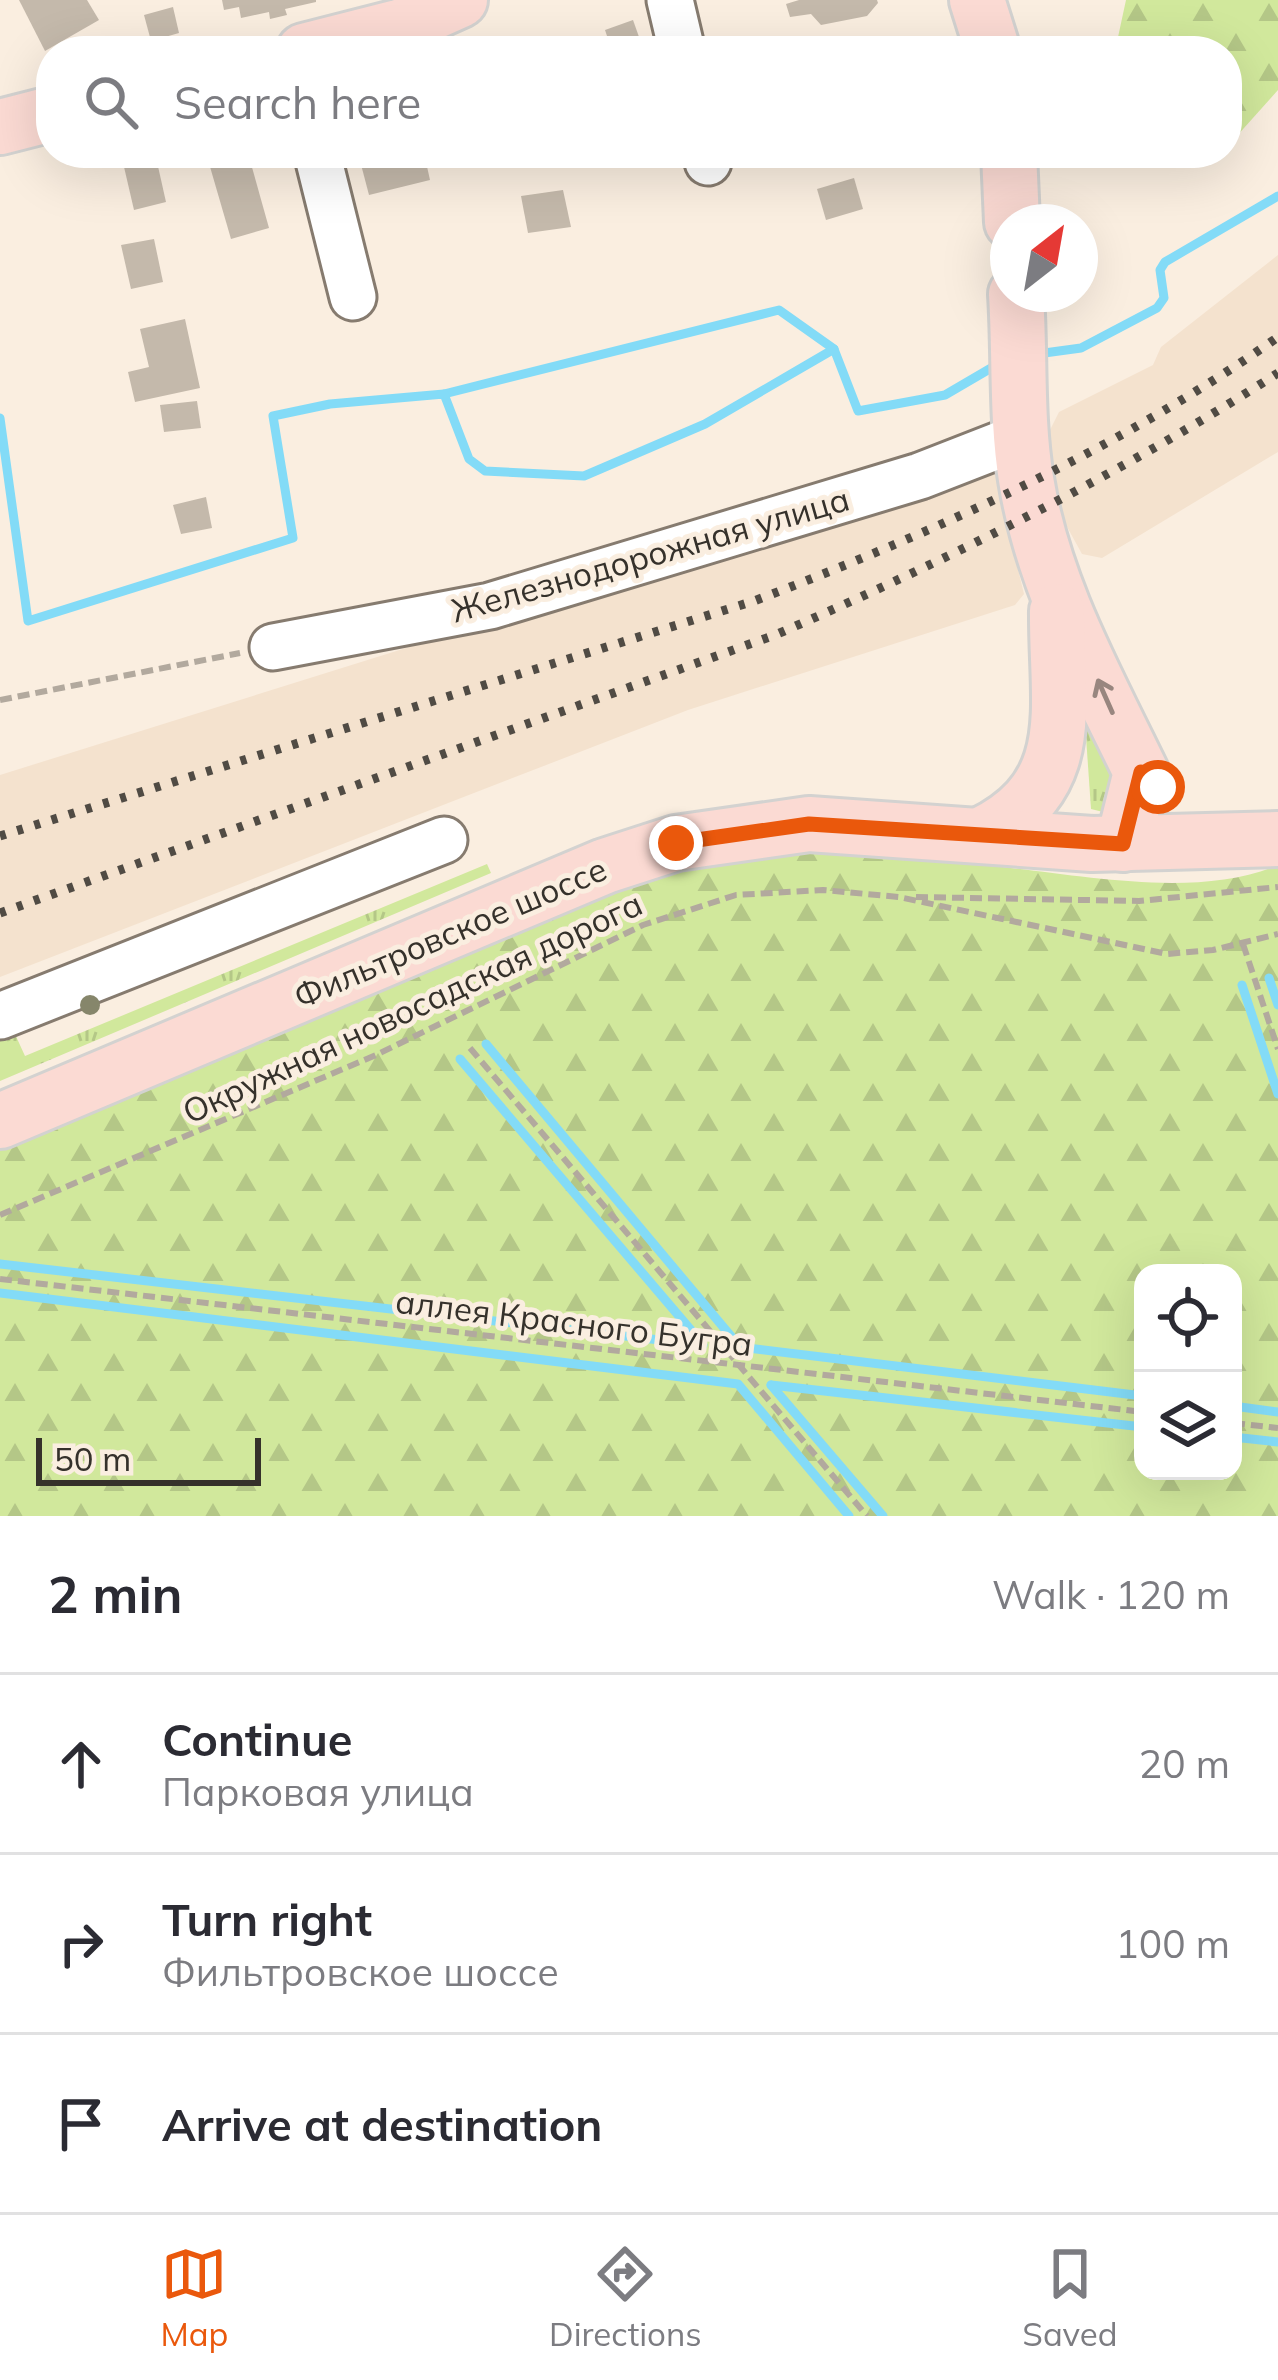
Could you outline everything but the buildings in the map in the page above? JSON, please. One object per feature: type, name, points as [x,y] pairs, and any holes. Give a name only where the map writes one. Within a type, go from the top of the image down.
[{"type":"main road","points":[[339,36],[393,13],[460,0]]},
{"type":"main road","points":[[977,0],[988,36]]},
{"type":"main road","points":[[0,127],[36,118]]},
{"type":"main road","points":[[1010,168],[1011,204]]},
{"type":"main road","points":[[981,835],[1007,822],[1038,796],[1054,766],[1058,602],[1021,423],[1017,312]]},
{"type":"main road","points":[[1058,602],[1141,772],[1215,844]]},
{"type":"main road","points":[[1054,766],[1108,844]]},
{"type":"main road","points":[[1108,844],[1141,772]]},
{"type":"main road","name":"Фильтровское шоссе","points":[[0,1121],[605,866],[676,843],[809,824],[1108,844],[1215,844],[1278,838]]},
{"type":"street","points":[[670,0],[678,36]]},
{"type":"street","points":[[321,168],[353,297]]},
{"type":"street","name":"Железнодорожная улица","points":[[273,646],[490,606],[920,476],[1021,423]]},
{"type":"street","points":[[0,1016],[444,840]]},
{"type":"path","points":[[0,700],[273,646]]},
{"type":"path","points":[[899,897],[1139,901],[1278,887]]},
{"type":"path","name":"Окружная новосадская дорога","points":[[0,1215],[376,1054],[694,905],[782,890],[899,897],[1166,954],[1243,944],[1278,934]]},
{"type":"path","points":[[1243,944],[1278,1049]]},
{"type":"path","points":[[470,1048],[867,1516]]},
{"type":"path","name":"аллея Красного Бугра","points":[[0,1279],[1134,1411]]},
{"type":"path","points":[[1242,1424],[1278,1428]]},
{"type":"shaded area","points":[[1278,255],[1278,452],[1102,558],[1082,554],[1066,525],[1013,549],[1024,594],[1015,605],[688,710],[0,977],[0,775],[1023,455],[1045,440],[1059,412],[1153,365],[1161,347]]},
{"type":"green space","points":[[1126,0],[1278,0],[1278,90],[1242,130],[1242,36],[1118,36]]},
{"type":"green space","points":[[1082,679],[1112,782],[1107,813],[1091,809]]},
{"type":"green space","points":[[798,850],[1146,882],[1215,881],[1278,865],[1278,1516],[0,1516],[0,1144],[610,891],[700,864]]},
{"type":"green space","points":[[487,864],[491,873],[0,1081],[0,1028],[9,1021],[25,1056]]},
{"type":"waterway","points":[[1037,354],[1081,348],[1157,308],[1164,298],[1160,270],[1165,262],[1278,196]]},
{"type":"waterway","points":[[444,394],[779,310],[834,349]]},
{"type":"waterway","points":[[0,418],[28,621],[293,538],[273,416],[330,404],[444,394],[469,459],[485,471],[584,476],[705,424],[834,349],[858,411],[945,395],[998,364]]},
{"type":"waterway","points":[[1269,978],[1278,1005]]},
{"type":"waterway","points":[[1242,985],[1278,1094]]},
{"type":"waterway","points":[[486,1044],[740,1347],[1134,1395]]},
{"type":"waterway","points":[[460,1059],[702,1343]]},
{"type":"waterway","points":[[0,1264],[703,1345]]},
{"type":"waterway","points":[[0,1293],[738,1384],[849,1516]]},
{"type":"waterway","points":[[771,1385],[1134,1426]]},
{"type":"waterway","points":[[771,1385],[883,1516]]},
{"type":"waterway","points":[[1242,1407],[1278,1412]]},
{"type":"waterway","points":[[1242,1438],[1278,1442]]},
{"type":"railway","points":[[0,836],[754,601],[1025,485],[1155,416],[1278,337]]},
{"type":"railway","points":[[0,913],[775,635],[1032,514],[1278,373]]},
{"type":"route","points":[[676,843],[741,830],[809,824],[1123,844],[1136,809],[1141,772],[1158,787]]}]
